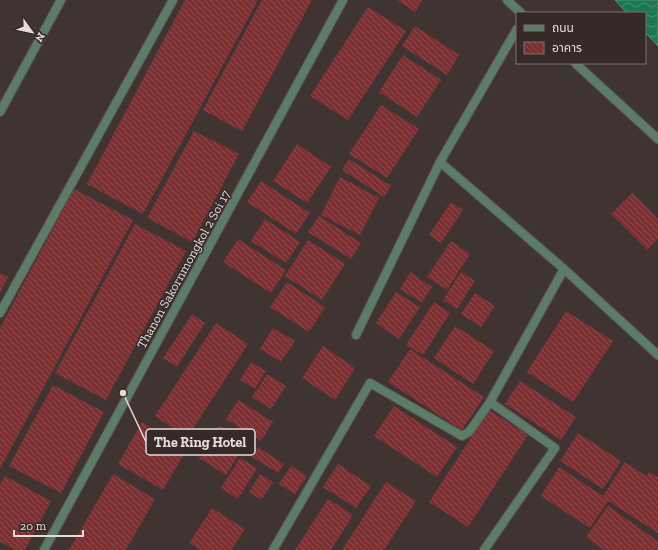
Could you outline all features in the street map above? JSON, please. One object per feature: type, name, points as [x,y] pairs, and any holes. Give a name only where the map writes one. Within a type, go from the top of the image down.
[{"type":"street","points":[[0,112],[61,0]]},
{"type":"street","points":[[0,313],[173,0]]},
{"type":"street","name":"Thanon Sakornmongkol 2 Soi 17","points":[[44,550],[344,0]]},
{"type":"street","points":[[507,0],[520,12]]},
{"type":"street","points":[[356,335],[440,162],[516,31]]},
{"type":"street","points":[[577,64],[658,139]]},
{"type":"street","points":[[440,162],[564,269],[658,355]]},
{"type":"street","points":[[273,550],[370,383],[462,436],[468,432],[490,402],[564,269]]},
{"type":"street","points":[[484,550],[555,448],[490,402]]},
{"type":"water","points":[[615,0],[658,0],[658,46],[646,33],[646,12],[626,12]]},
{"type":"building","points":[[185,0],[258,0],[143,214],[87,184]]},
{"type":"building","points":[[262,0],[312,0],[242,131],[203,110]]},
{"type":"building","points":[[397,0],[422,0],[415,12]]},
{"type":"building","points":[[368,7],[406,31],[348,120],[310,96]]},
{"type":"building","points":[[415,26],[459,55],[447,75],[402,46]]},
{"type":"building","points":[[403,55],[441,80],[417,117],[379,92]]},
{"type":"building","points":[[381,105],[419,129],[387,178],[349,154]]},
{"type":"building","points":[[194,131],[239,154],[192,242],[147,218]]},
{"type":"building","points":[[297,144],[331,167],[307,203],[273,181]]},
{"type":"building","points":[[349,159],[391,186],[384,197],[342,170]]},
{"type":"building","points":[[340,177],[379,198],[360,235],[321,215]]},
{"type":"building","points":[[261,181],[310,213],[296,234],[247,202]]},
{"type":"building","points":[[74,189],[133,220],[0,469],[0,328]]},
{"type":"building","points":[[632,193],[658,219],[658,239],[647,250],[611,214]]},
{"type":"building","points":[[451,202],[463,210],[441,243],[429,235]]},
{"type":"building","points":[[319,216],[361,243],[351,259],[308,232]]},
{"type":"building","points":[[265,219],[300,242],[286,263],[251,241]]},
{"type":"building","points":[[135,224],[186,251],[106,400],[55,373]]},
{"type":"building","points":[[238,239],[286,270],[271,293],[223,262]]},
{"type":"building","points":[[308,240],[345,264],[322,300],[285,276]]},
{"type":"building","points":[[451,241],[470,254],[447,290],[427,277]]},
{"type":"building","points":[[410,272],[432,287],[422,303],[400,289]]},
{"type":"building","points":[[461,272],[475,281],[457,309],[443,300]]},
{"type":"building","points":[[0,273],[8,277],[0,293]]},
{"type":"building","points":[[287,282],[325,307],[309,332],[270,307]]},
{"type":"building","points":[[396,292],[420,307],[399,339],[376,323]]},
{"type":"building","points":[[475,293],[495,306],[481,327],[461,314]]},
{"type":"building","points":[[434,302],[450,313],[423,355],[406,345]]},
{"type":"building","points":[[566,311],[613,341],[573,402],[527,372]]},
{"type":"building","points":[[192,314],[205,323],[177,367],[163,358]]},
{"type":"building","points":[[216,323],[248,344],[187,438],[155,416]]},
{"type":"building","points":[[455,326],[494,351],[473,384],[434,358]]},
{"type":"building","points":[[273,328],[295,341],[281,362],[260,349]]},
{"type":"building","points":[[323,346],[355,368],[335,400],[302,378]]},
{"type":"building","points":[[410,349],[484,397],[462,430],[388,382]]},
{"type":"building","points":[[251,362],[266,371],[255,389],[240,380]]},
{"type":"building","points":[[267,374],[286,386],[271,409],[252,397]]},
{"type":"building","points":[[520,381],[576,417],[561,440],[505,404]]},
{"type":"building","points":[[53,385],[104,412],[61,493],[9,466]]},
{"type":"building","points":[[238,400],[273,422],[261,441],[226,419]]},
{"type":"building","points":[[394,406],[457,447],[437,477],[374,436]]},
{"type":"building","points":[[489,410],[528,435],[468,527],[429,502]]},
{"type":"building","points":[[142,422],[187,449],[163,490],[118,464]]},
{"type":"building","points":[[219,425],[246,443],[226,475],[199,458]]},
{"type":"building","points":[[578,433],[621,461],[603,489],[560,461]]},
{"type":"building","points":[[258,447],[284,464],[278,473],[252,457]]},
{"type":"building","points":[[240,458],[257,468],[238,499],[221,488]]},
{"type":"building","points":[[625,462],[646,476],[649,472],[658,477],[658,533],[608,501],[590,528],[541,496],[559,467],[603,496]]},
{"type":"building","points":[[338,464],[371,486],[356,508],[323,487]]},
{"type":"building","points":[[291,466],[307,476],[295,494],[279,484]]},
{"type":"building","points":[[113,474],[155,499],[126,550],[69,550]]},
{"type":"building","points":[[260,474],[273,482],[261,500],[249,492]]},
{"type":"building","points":[[5,476],[51,501],[25,550],[16,550],[0,542],[0,484]]},
{"type":"building","points":[[386,482],[416,501],[384,550],[342,550]]},
{"type":"building","points":[[328,499],[353,515],[331,550],[295,550]]},
{"type":"building","points":[[608,506],[658,541],[658,550],[604,550],[586,537]]},
{"type":"building","points":[[212,508],[245,529],[231,550],[200,550],[189,543]]},
{"type":"place","name":"The Ring Hotel","points":[[123,393]]}]
